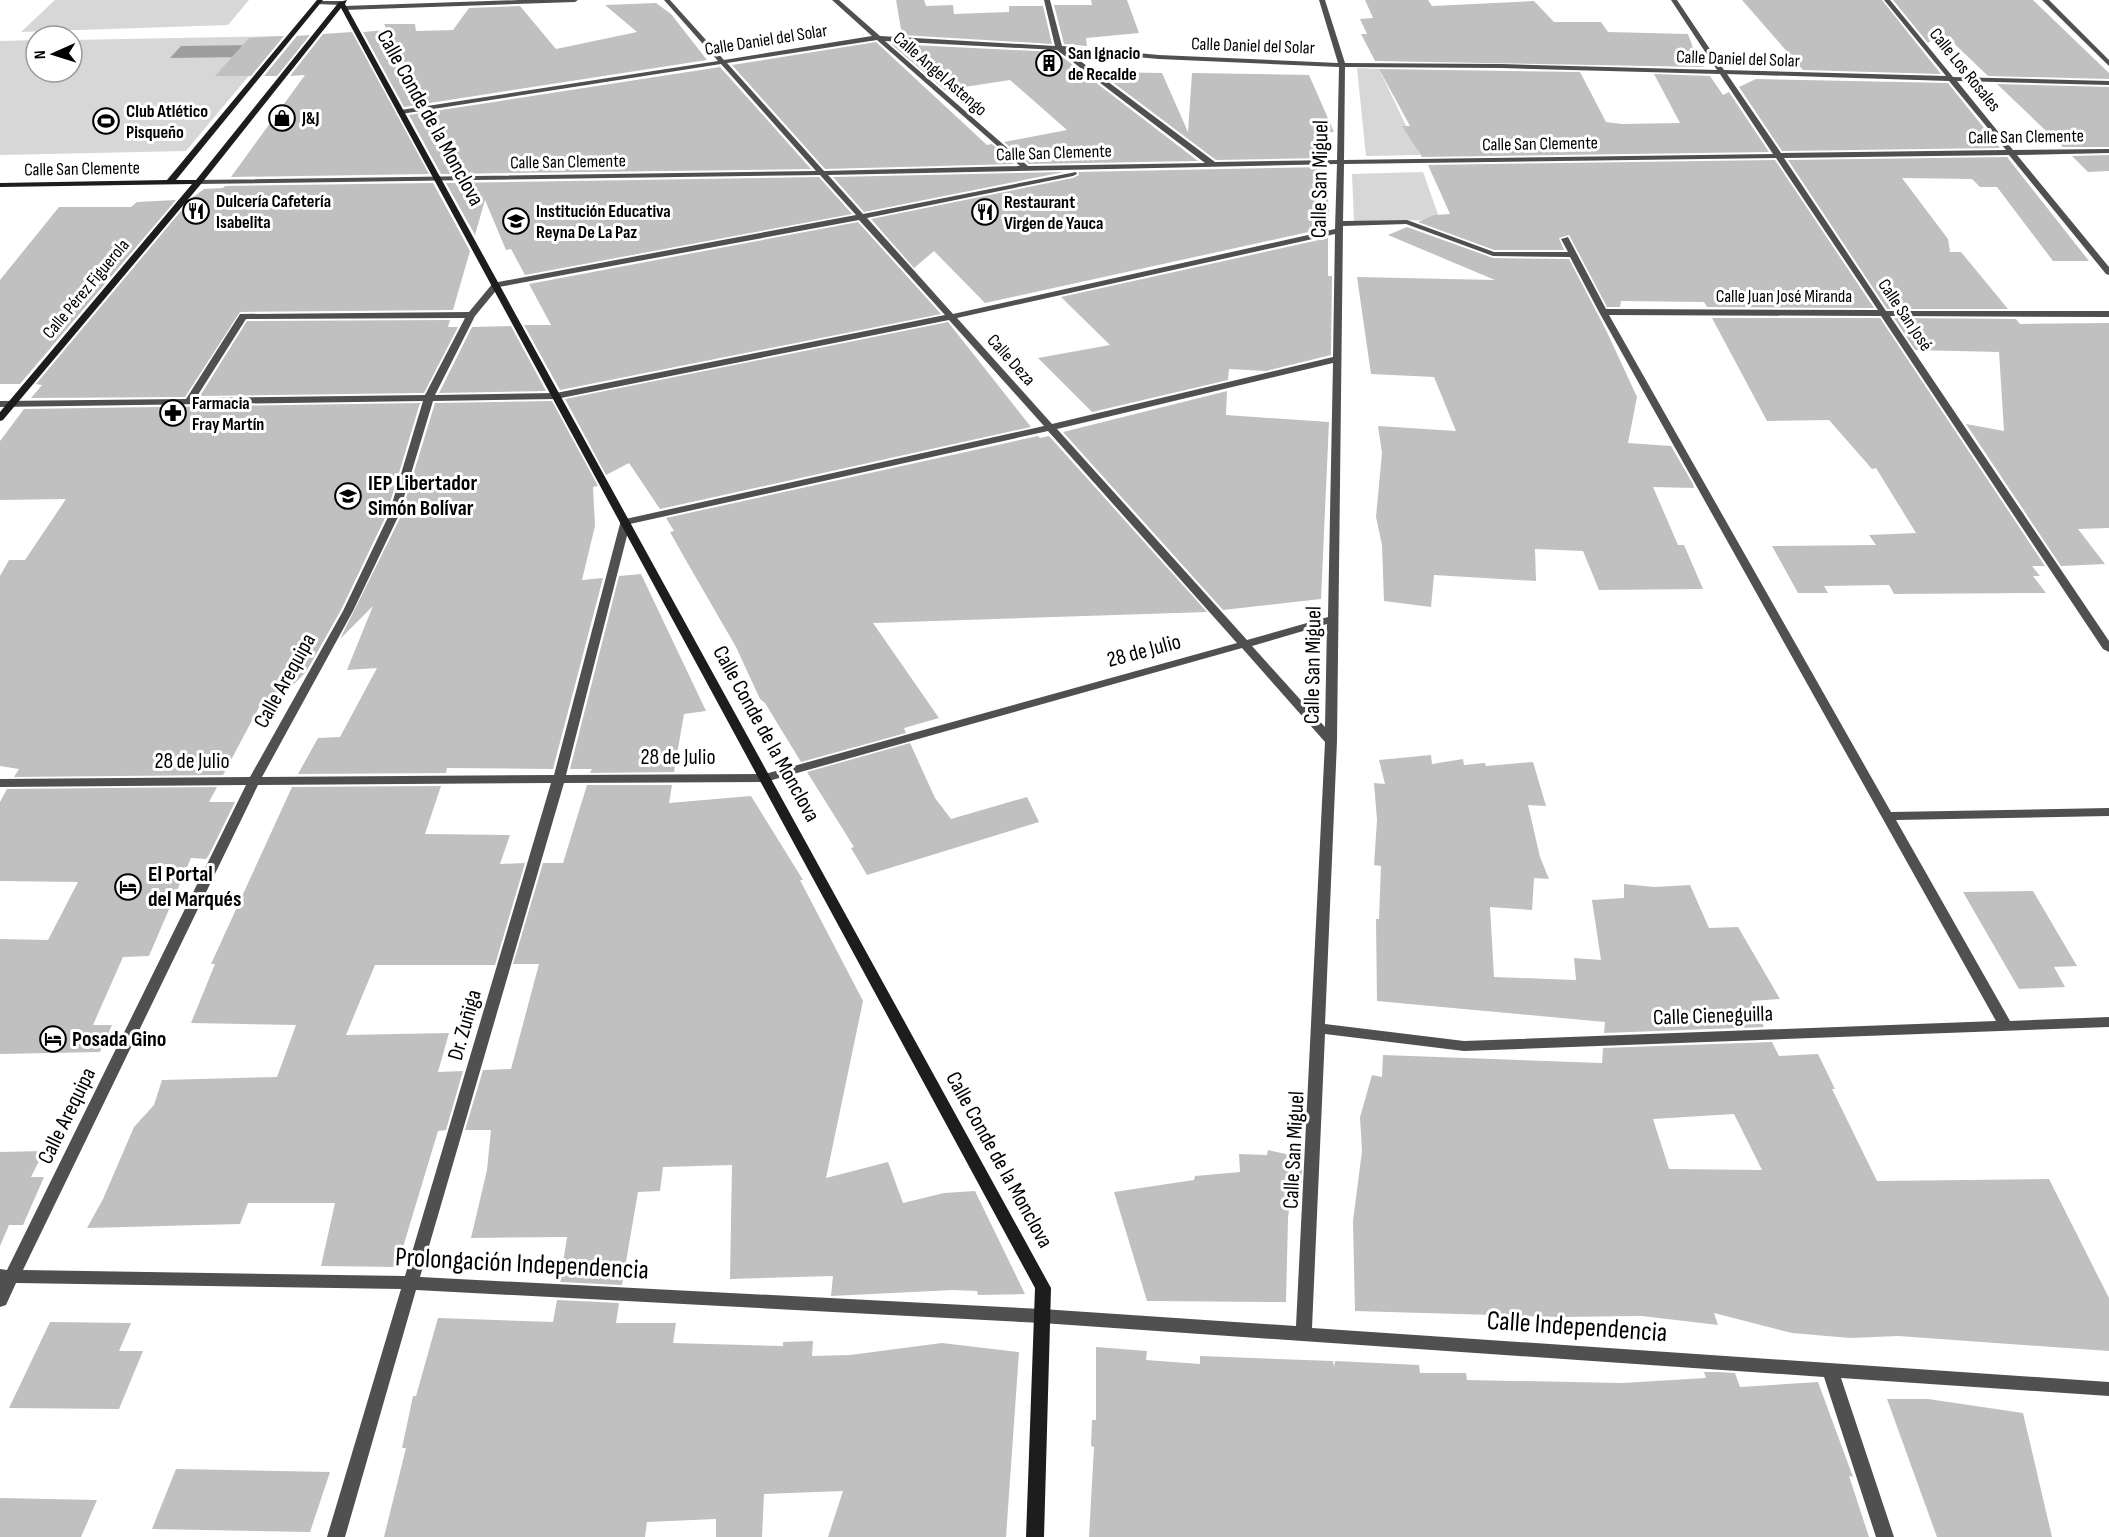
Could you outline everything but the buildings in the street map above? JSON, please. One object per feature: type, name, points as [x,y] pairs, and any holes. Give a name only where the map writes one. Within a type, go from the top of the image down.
[{"type":"street","points":[[170,183],[319,1],[343,4],[575,0]]},
{"type":"street","name":"Calle Deza","points":[[667,0],[820,174],[1331,741]]},
{"type":"street","name":"Calle Angel Astengo","points":[[835,0],[875,38],[1028,170]]},
{"type":"street","points":[[1047,0],[1059,48],[1212,164]]},
{"type":"street","name":"Calle San Miguel","points":[[1305,1334],[1331,741],[1342,65],[1322,0]]},
{"type":"street","name":"Calle San José","points":[[1674,0],[2109,649]]},
{"type":"street","name":"Calle Los Rosales","points":[[1887,0],[1954,79],[2109,272]]},
{"type":"street","points":[[2045,0],[2109,64]]},
{"type":"street","name":"Calle Conde de la Monclova","points":[[343,4],[1043,1288],[1035,1537]]},
{"type":"street","name":"Calle Pérez Figuerola","points":[[0,418],[198,182],[343,4]]},
{"type":"street","name":"Calle Daniel del Solar","points":[[401,112],[875,38],[1059,48],[1159,57],[1342,65],[1501,66],[2109,83]]},
{"type":"street","name":"Calle San Clemente","points":[[0,185],[820,174],[1212,164],[2109,151]]},
{"type":"street","points":[[496,285],[860,218],[1108,167]]},
{"type":"street","points":[[0,404],[556,396],[949,317],[1339,228],[1407,222],[1493,254],[1573,255]]},
{"type":"street","points":[[1565,239],[1603,312],[2006,1026]]},
{"type":"street","name":"Calle Arequipa","points":[[0,1300],[6,1276],[254,781],[348,611],[393,517],[429,397],[471,315],[496,285]]},
{"type":"street","name":"Calle Juan José Miranda","points":[[1603,312],[2109,315]]},
{"type":"street","points":[[190,400],[243,316],[471,315]]},
{"type":"street","points":[[625,522],[1049,428],[1337,359]]},
{"type":"street","name":"Dr. Zuñiga","points":[[336,1537],[559,778],[625,522]]},
{"type":"street","name":"28 de Julio","points":[[0,783],[765,778],[1334,619]]},
{"type":"street","points":[[1888,816],[2109,812]]},
{"type":"street","name":"Calle Cieneguilla","points":[[1319,1028],[1464,1046],[2109,1022]]},
{"type":"street","name":"Prolongación Independencia","points":[[6,1276],[411,1283],[1042,1316]]},
{"type":"street","name":"Calle Independencia","points":[[1042,1316],[2109,1389]]},
{"type":"street","points":[[1830,1370],[1885,1537]]},
{"type":"shaded area","points":[[55,0],[249,0],[228,25],[84,30],[84,24],[30,24]]},
{"type":"shaded area","name":"Club Atlético Pisqueño","points":[[282,36],[186,151],[0,155],[0,41],[24,40],[24,84],[84,84],[84,40]]},
{"type":"shaded area","points":[[255,45],[245,57],[170,58],[181,46]]},
{"type":"shaded area","points":[[1357,68],[1379,69],[1420,155],[1366,156]]},
{"type":"shaded area","points":[[1423,172],[1440,220],[1354,221],[1352,174]]},
{"type":"place","name":"San Ignacio de Recalde","points":[[1049,63]]},
{"type":"place","name":"J&J","points":[[282,118]]},
{"type":"place","name":"Club Atlético Pisqueño","points":[[106,121]]},
{"type":"place","name":"Dulcería Cafetería Isabelita","points":[[196,211]]},
{"type":"place","name":"Restaurant Virgen de Yauca","points":[[985,212]]},
{"type":"place","name":"Institución Educativa Reyna De La Paz","points":[[516,221]]},
{"type":"place","name":"Farmacia Fray Martín","points":[[173,413]]},
{"type":"place","name":"IEP Libertador Simón Bolívar","points":[[348,496]]},
{"type":"place","name":"El Portal del Marqués","points":[[128,887]]},
{"type":"place","name":"Posada Gino","points":[[53,1039]]}]
